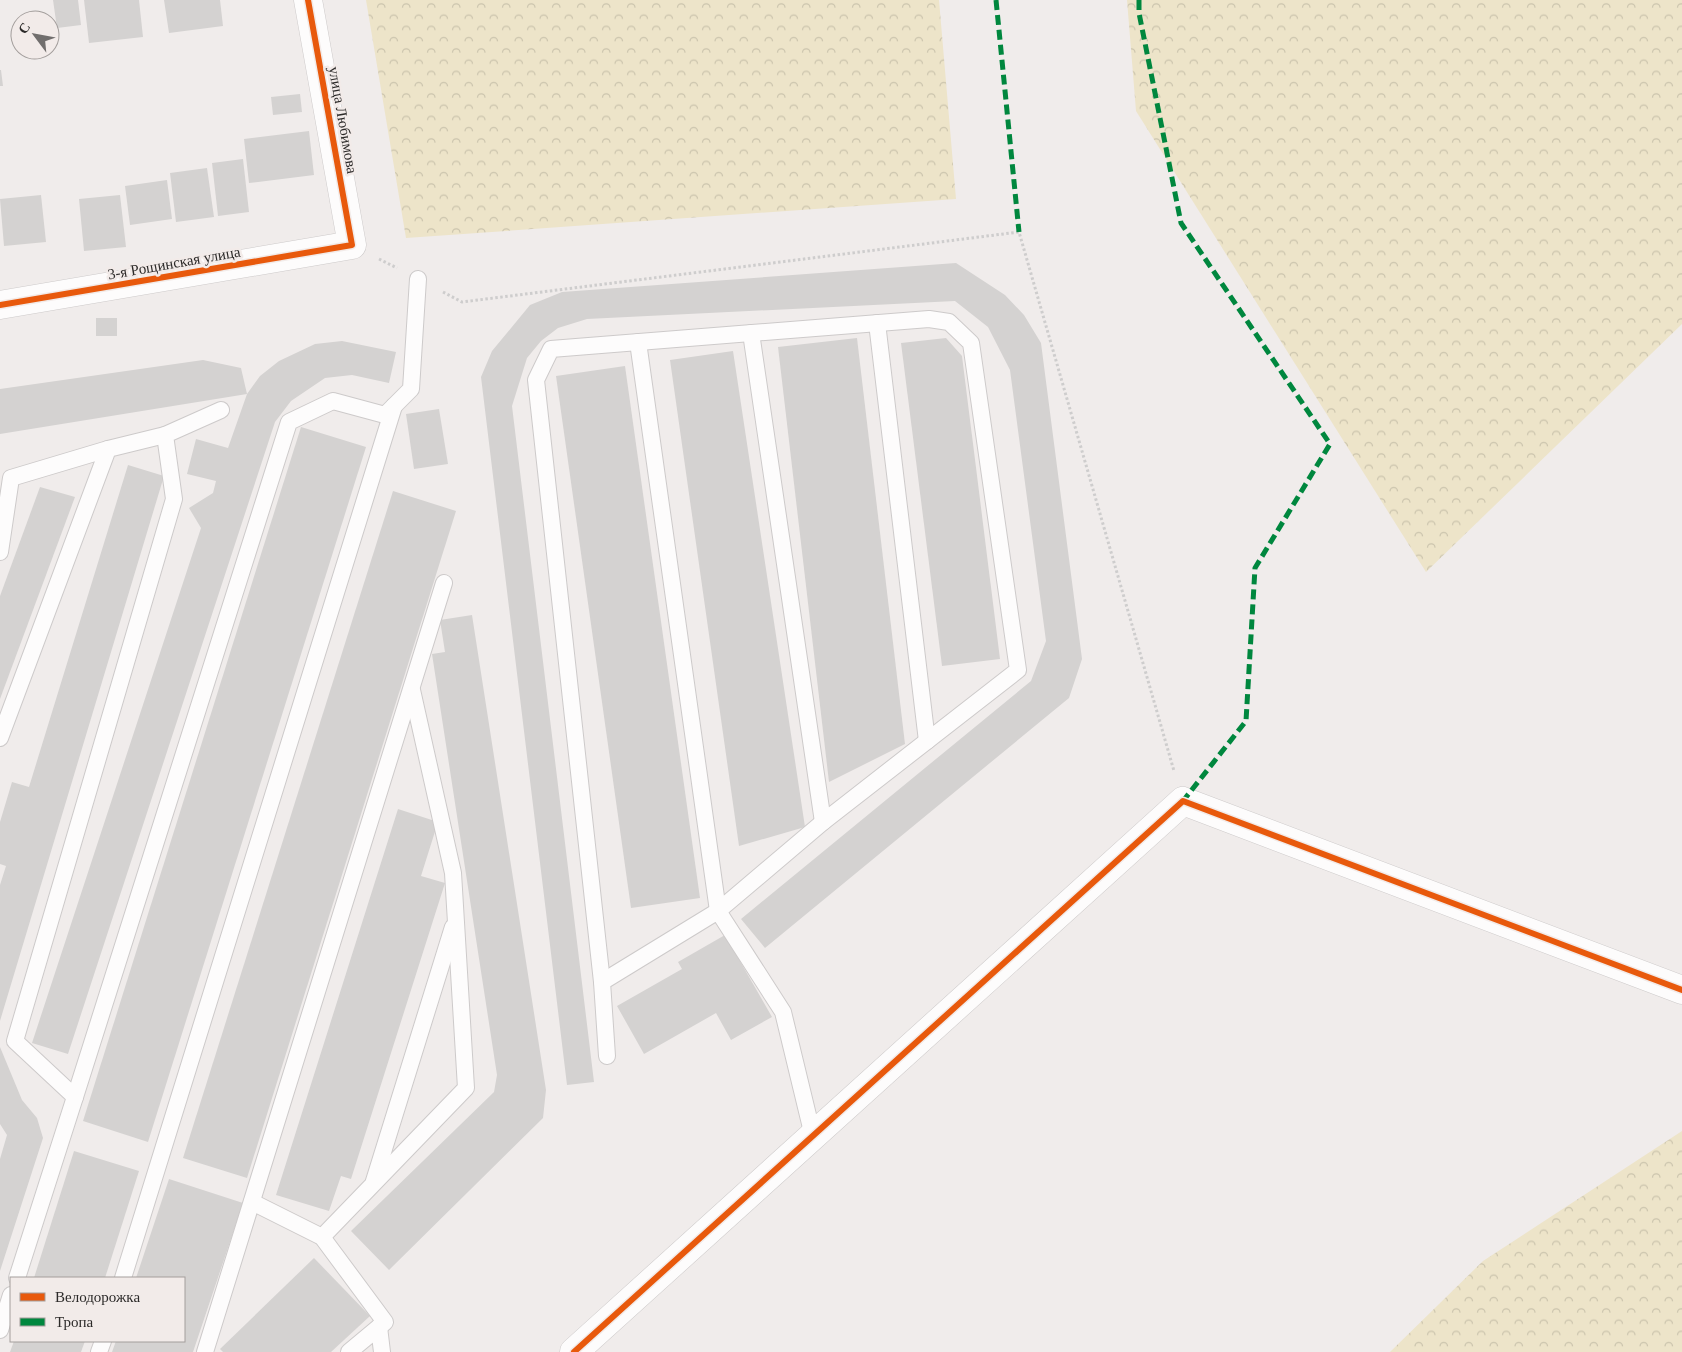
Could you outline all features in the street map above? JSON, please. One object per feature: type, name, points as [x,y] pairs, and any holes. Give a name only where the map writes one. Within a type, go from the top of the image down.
[{"type":"street","name":"улица Любимова","points":[[308,0],[352,245]]},
{"type":"street","name":"3-я Рощинская улица","points":[[0,305],[352,245]]},
{"type":"street","points":[[574,1352],[1183,801],[1682,990]]},
{"type":"lane","points":[[17,1277],[289,422],[333,401],[385,415],[412,389],[418,279]]},
{"type":"lane","points":[[602,982],[718,911],[823,822],[1018,670],[971,343],[949,322],[929,319],[551,349],[536,380],[602,982],[607,1056]]},
{"type":"lane","points":[[877,323],[927,741]]},
{"type":"lane","points":[[752,333],[823,822]]},
{"type":"lane","points":[[638,342],[718,911],[783,1012],[813,1136]]},
{"type":"lane","points":[[122,1277],[394,406]]},
{"type":"lane","points":[[0,552],[5,478],[165,435],[221,410]]},
{"type":"lane","points":[[75,1097],[16,1041],[174,499],[165,435]]},
{"type":"lane","points":[[0,738],[108,449]]},
{"type":"lane","points":[[205,1352],[444,583]]},
{"type":"lane","points":[[322,1237],[466,1088],[453,873],[411,689]]},
{"type":"lane","points":[[372,1185],[456,916]]},
{"type":"lane","points":[[252,1202],[322,1237],[385,1322],[349,1352]]},
{"type":"lane","points":[[0,1330],[10,1298]]},
{"type":"lane","points":[[379,1328],[382,1352]]},
{"type":"path","points":[[352,245],[462,302],[1019,232],[1183,801]]},
{"type":"green space","points":[[366,0],[939,0],[956,199],[406,238]]},
{"type":"green space","points":[[1127,0],[1682,0],[1682,324],[1426,572],[1136,111]]},
{"type":"green space","points":[[1682,1131],[1682,1352],[1390,1352],[1483,1261]]},
{"type":"building","points":[[53,0],[78,0],[81,25],[60,28],[60,10],[54,10]]},
{"type":"building","points":[[84,0],[139,0],[143,37],[89,43]]},
{"type":"building","points":[[164,0],[220,0],[223,26],[169,33]]},
{"type":"building","points":[[1,70],[3,86],[0,86]]},
{"type":"building","points":[[300,94],[302,112],[273,115],[271,97]]},
{"type":"building","points":[[309,131],[314,175],[249,183],[244,139]]},
{"type":"building","points":[[243,159],[249,212],[218,216],[212,163]]},
{"type":"building","points":[[207,168],[214,217],[176,222],[170,173]]},
{"type":"building","points":[[167,180],[172,219],[130,225],[125,186]]},
{"type":"building","points":[[41,195],[46,242],[4,246],[0,199]]},
{"type":"building","points":[[120,195],[126,247],[84,251],[79,199]]},
{"type":"building","points":[[956,263],[1005,295],[1024,315],[1041,343],[1082,659],[1069,698],[765,948],[741,919],[1031,681],[1046,641],[1010,370],[988,327],[955,301],[587,319],[558,328],[541,341],[527,358],[512,406],[594,1082],[567,1085],[481,377],[492,351],[530,305],[562,292]]},
{"type":"building","points":[[96,318],[117,318],[117,336],[96,336]]},
{"type":"building","points":[[857,338],[905,744],[829,782],[778,347]]},
{"type":"building","points":[[946,338],[962,356],[1000,659],[942,666],[901,343]]},
{"type":"building","points":[[342,341],[396,352],[389,383],[352,375],[325,378],[291,401],[275,422],[68,1054],[32,1043],[201,528],[189,508],[213,493],[216,481],[187,474],[196,439],[228,448],[247,394],[260,376],[279,361],[315,344]]},
{"type":"building","points":[[733,351],[805,827],[739,846],[670,360]]},
{"type":"building","points":[[203,360],[241,368],[247,394],[0,434],[0,389]]},
{"type":"building","points":[[625,366],[700,898],[631,908],[556,376]]},
{"type":"building","points":[[439,409],[448,464],[414,469],[406,414]]},
{"type":"building","points":[[301,427],[366,447],[148,1142],[83,1121]]},
{"type":"building","points":[[128,465],[164,476],[0,1021],[0,885],[6,866],[0,864],[0,822],[12,782],[29,787]]},
{"type":"building","points":[[40,487],[75,497],[0,699],[0,596]]},
{"type":"building","points":[[393,491],[456,511],[247,1178],[183,1158]]},
{"type":"building","points":[[472,615],[546,1090],[543,1118],[389,1270],[351,1231],[494,1092],[497,1075],[432,654],[445,652],[440,620]]},
{"type":"building","points":[[398,809],[438,822],[421,876],[445,883],[351,1179],[341,1176],[329,1211],[276,1195]]},
{"type":"building","points":[[725,935],[772,1017],[731,1040],[716,1013],[644,1054],[617,1006],[682,969],[678,962]]},
{"type":"building","points":[[0,1047],[22,1100],[37,1118],[43,1138],[0,1271],[0,1159],[7,1135],[0,1124]]},
{"type":"building","points":[[74,1151],[139,1171],[105,1277],[34,1277]]},
{"type":"building","points":[[169,1179],[243,1203],[193,1352],[112,1352],[116,1342],[185,1342],[185,1277],[136,1277]]},
{"type":"building","points":[[314,1258],[370,1316],[331,1352],[223,1352],[220,1349]]},
{"type":"building","points":[[14,1342],[85,1342],[81,1352],[10,1352]]},
{"type":"marked path","points":[[996,0],[1019,232]]},
{"type":"marked path","points":[[1139,0],[1139,13],[1181,223],[1330,444],[1255,568],[1246,721],[1183,801]]},
{"type":"cycle path","points":[[0,305],[352,245],[308,0]]},
{"type":"cycle path","points":[[574,1352],[1183,801],[1682,990]]}]
